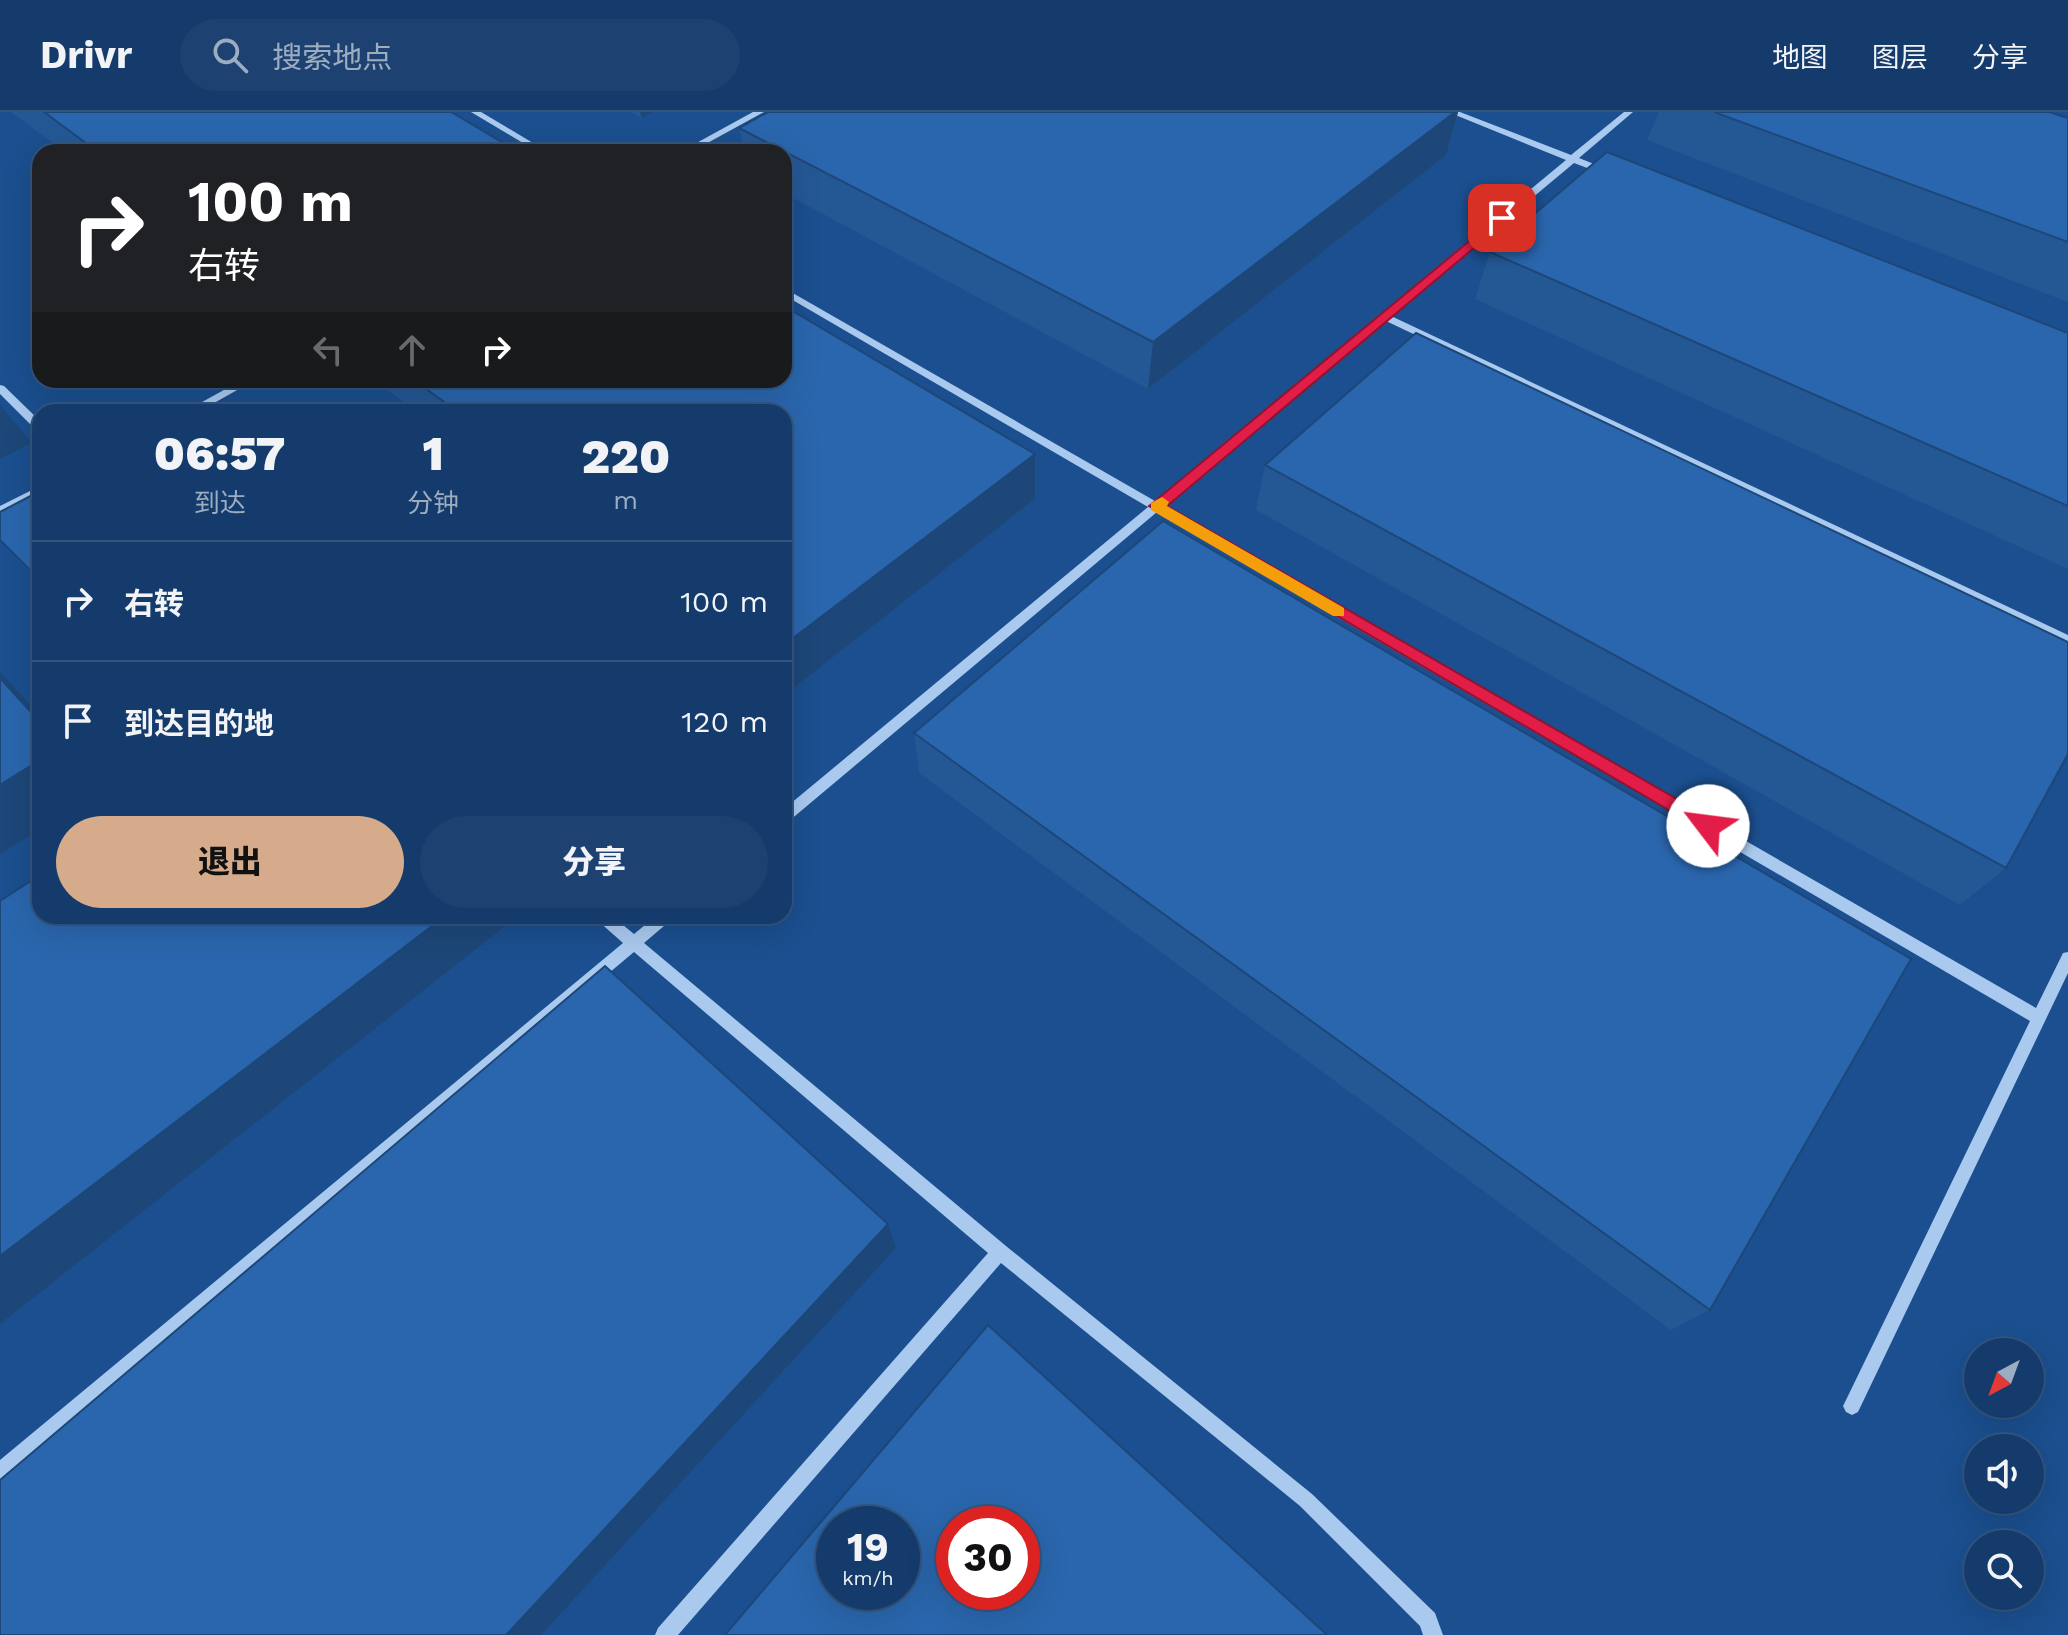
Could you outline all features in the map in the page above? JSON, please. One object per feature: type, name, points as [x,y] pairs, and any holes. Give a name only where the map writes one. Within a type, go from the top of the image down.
[{"type":"street","points":[[475,112],[530,144]]},
{"type":"street","points":[[699,144],[760,112]]},
{"type":"street","points":[[1452,112],[1616,176]]},
{"type":"street","points":[[792,810],[1629,112]]},
{"type":"street","points":[[792,296],[2039,1018]]},
{"type":"street","points":[[1384,316],[2068,640]]},
{"type":"street","points":[[0,388],[32,419]]},
{"type":"street","points":[[204,404],[235,388]]},
{"type":"street","points":[[0,511],[32,494]]},
{"type":"street","points":[[611,924],[1000,1252],[1306,1500],[1428,1620],[1433,1635]]},
{"type":"street","points":[[0,1472],[657,924]]},
{"type":"street","points":[[1852,1406],[2068,958]]},
{"type":"street","points":[[665,1635],[1000,1252]]},
{"type":"building","points":[[44,112],[451,112],[505,144],[87,144]]},
{"type":"building","points":[[768,112],[1455,112],[1153,342],[792,155],[792,144],[770,144],[739,128]]},
{"type":"building","points":[[1714,112],[2049,112],[2068,118],[2068,242]]},
{"type":"building","points":[[1607,152],[2068,333],[2068,506],[1490,252]]},
{"type":"building","points":[[792,311],[1035,454],[792,639],[792,404],[447,404],[425,388],[792,388]]},
{"type":"building","points":[[1416,333],[2068,642],[2068,754],[2006,868],[1265,465]]},
{"type":"building","points":[[32,495],[32,572],[0,540],[0,512]]},
{"type":"building","points":[[1163,521],[1911,959],[1710,1310],[914,733]]},
{"type":"building","points":[[0,678],[32,713],[32,765],[0,785]]},
{"type":"building","points":[[32,880],[32,924],[435,924],[0,1256],[0,901]]},
{"type":"building","points":[[605,966],[888,1224],[506,1635],[0,1635],[0,1480]]},
{"type":"building","points":[[988,1325],[1327,1635],[725,1635],[816,1528],[816,1610],[920,1610],[920,1506],[834,1506]]},
{"type":"slow traffic","points":[[1162,502],[1156,506],[1339,612]]},
{"type":"route","points":[[1502,218],[1156,506],[1708,826]]}]
